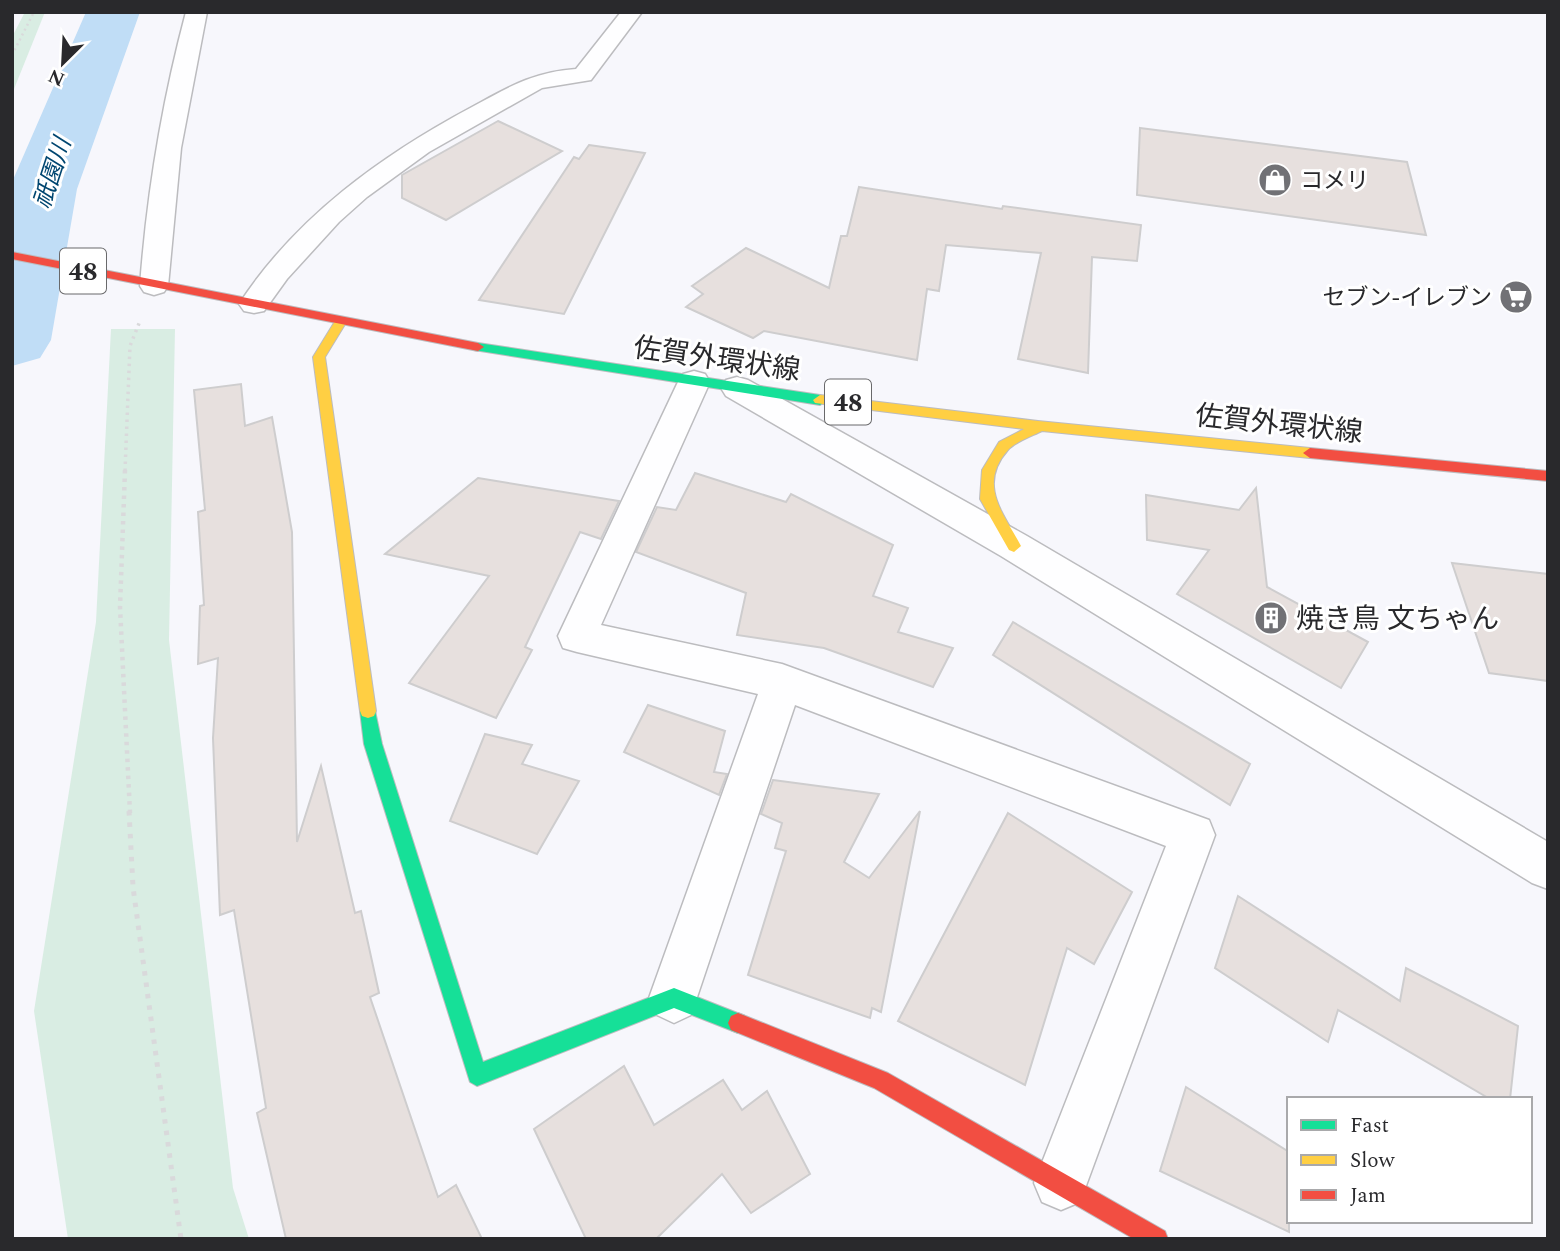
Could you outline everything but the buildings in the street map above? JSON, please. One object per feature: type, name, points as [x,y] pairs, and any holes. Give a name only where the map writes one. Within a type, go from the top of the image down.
[{"type":"main road","name":"佐賀外環状線","points":[[12,255],[154,286],[341,321],[547,359],[694,382],[1041,426],[1548,476]]},
{"type":"main road","points":[[341,321],[319,357],[373,744],[477,1074],[674,998],[881,1080],[1157,1239]]},
{"type":"main road","points":[[1014,546],[987,499],[989,470],[1004,444],[1041,426]]},
{"type":"street","points":[[154,286],[157,229],[181,72],[197,12]]},
{"type":"street","points":[[254,304],[279,268],[331,213],[386,170],[468,118],[542,80],[583,75],[632,12]]},
{"type":"street","points":[[694,382],[577,636],[782,682],[1193,835],[1061,1183]]},
{"type":"street","points":[[737,388],[1014,546],[1548,867]]},
{"type":"street","points":[[674,998],[782,682]]},
{"type":"path","points":[[12,55],[34,12]]},
{"type":"path","points":[[154,286],[130,346],[120,607],[133,887],[181,1239]]},
{"type":"green space","points":[[25,12],[45,12],[12,94],[12,37]]},
{"type":"green space","points":[[111,329],[175,329],[169,640],[233,1188],[249,1239],[68,1239],[34,1011],[96,622]]},
{"type":"waterway","name":"祇園川","points":[[12,340],[43,189],[113,12]]},
{"type":"traffic: fast","points":[[478,347],[820,400]]},
{"type":"traffic: fast","points":[[368,711],[373,744],[477,1075],[674,998],[738,1023]]},
{"type":"traffic: slow","points":[[341,321],[319,357],[368,711]]},
{"type":"traffic: slow","points":[[820,400],[1038,426],[1310,453]]},
{"type":"traffic: slow","points":[[1014,546],[987,499],[989,470],[1004,445],[1041,426]]},
{"type":"traffic: jam","points":[[12,255],[478,347]]},
{"type":"traffic: jam","points":[[1310,453],[1548,476]]},
{"type":"traffic: jam","points":[[738,1023],[881,1080],[1157,1239]]},
{"type":"place","name":"コメリ","points":[[1275,180]]},
{"type":"place","name":"セブン-イレブン","points":[[1516,297]]},
{"type":"place","name":"焼き鳥 文ちゃん","points":[[1271,618]]}]
